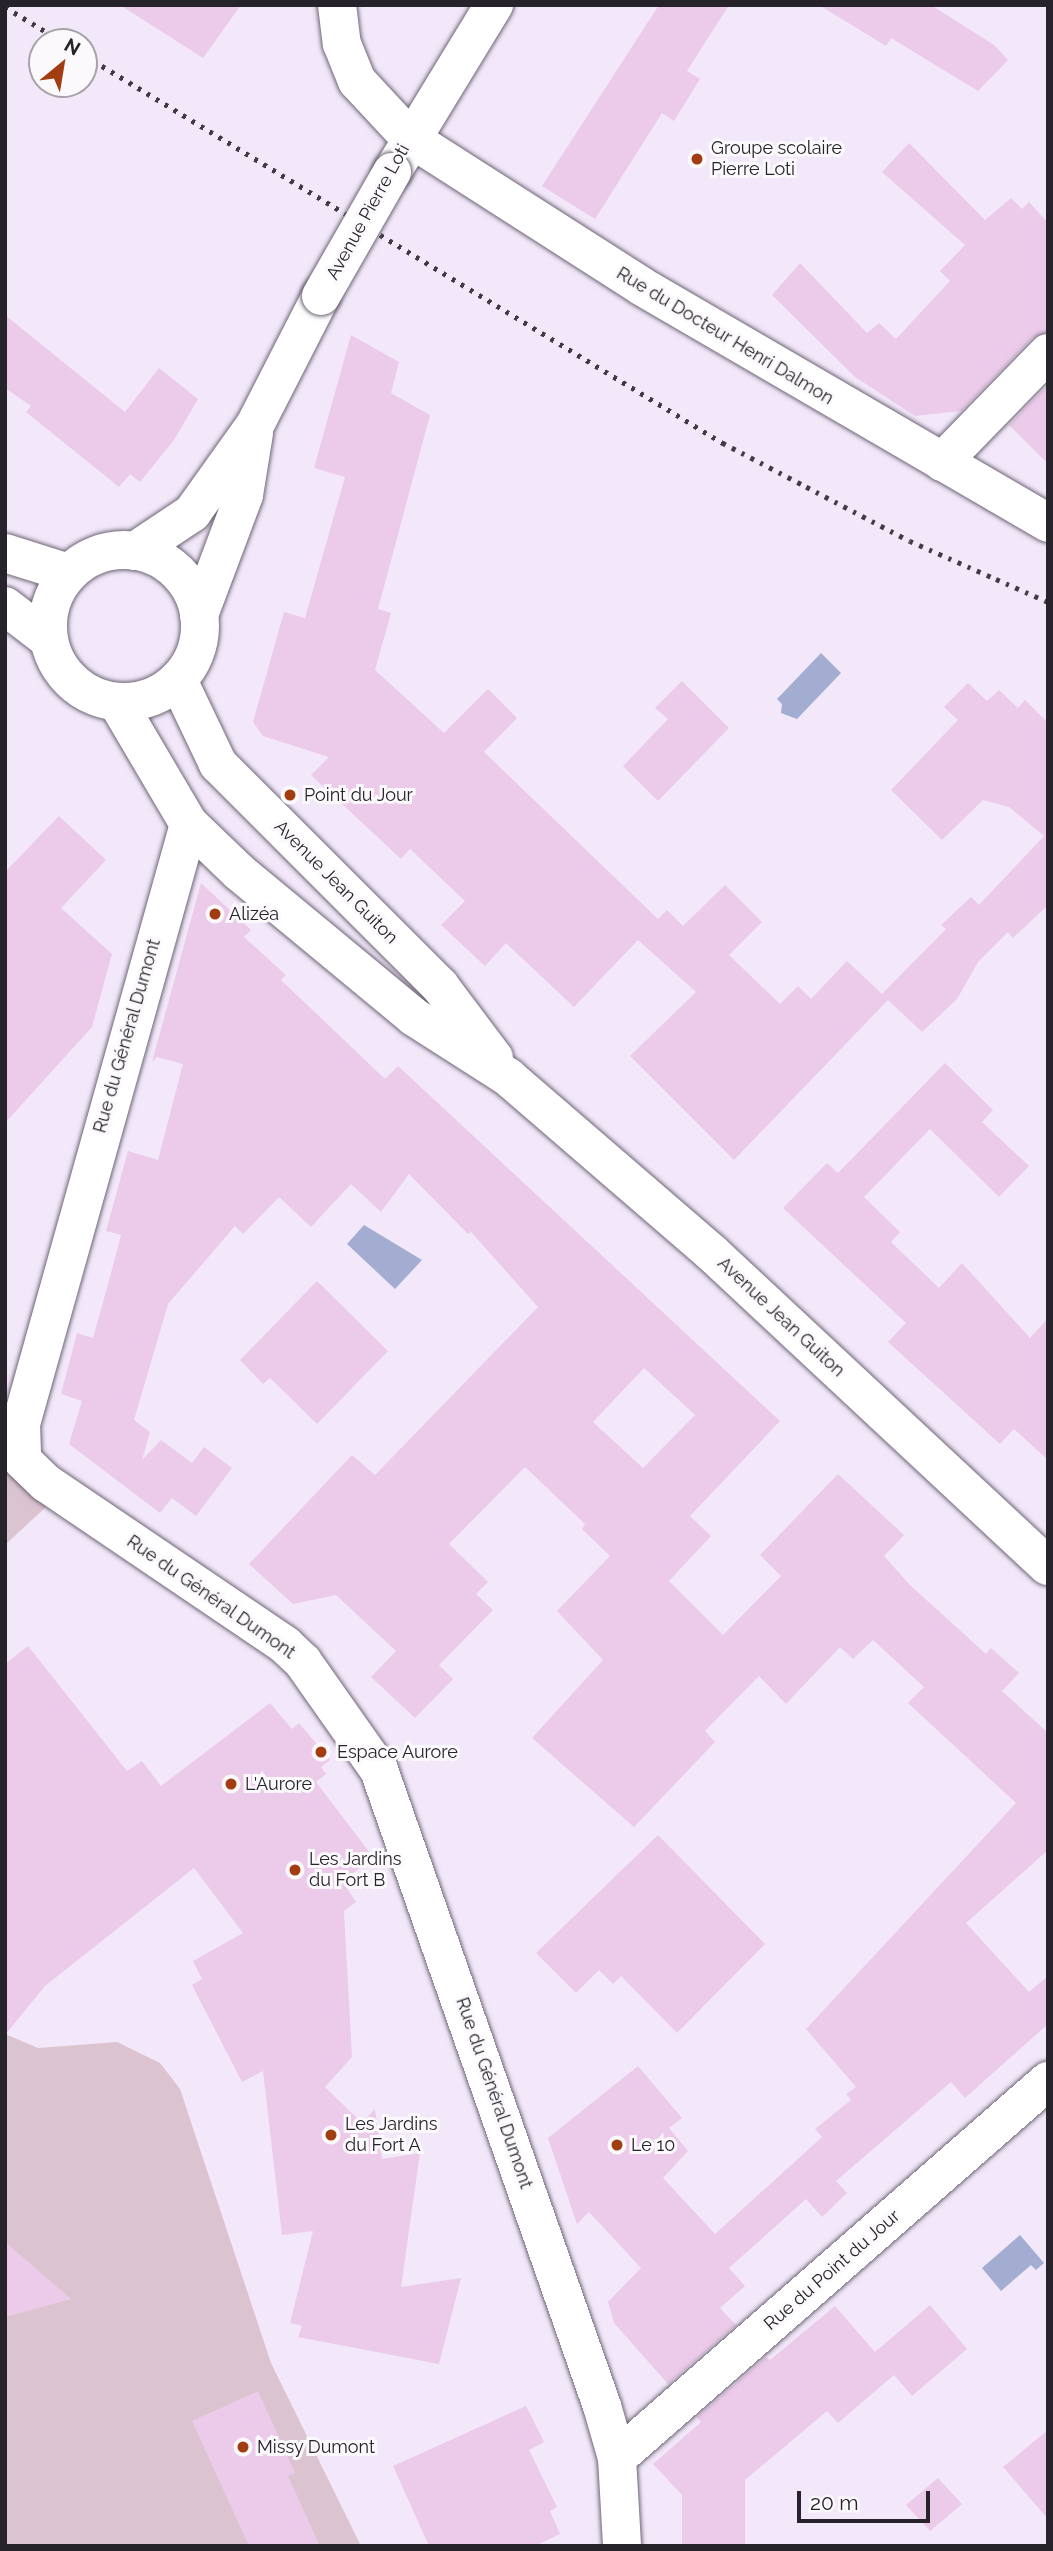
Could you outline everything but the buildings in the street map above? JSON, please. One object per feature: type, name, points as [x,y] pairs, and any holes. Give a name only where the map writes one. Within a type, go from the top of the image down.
[{"type":"street","name":"Rue du Docteur Henri Dalmon","points":[[337,5],[342,44],[357,81],[410,138],[641,286],[1048,523]]},
{"type":"street","name":"Avenue Pierre Loti","points":[[135,551],[192,513],[255,425],[321,296],[410,138],[494,5]]},
{"type":"street","points":[[942,462],[1048,353]]},
{"type":"street","name":"Avenue Pierre Loti","points":[[199,615],[244,495],[255,425]]},
{"type":"street","points":[[111,551],[135,551],[158,558],[178,573],[191,592],[199,615],[196,650],[178,680],[149,697],[117,702],[93,696],[72,682],[57,663],[48,639],[48,615],[55,592],[69,573],[88,558],[111,551]]},
{"type":"street","points":[[5,553],[69,573]]},
{"type":"street","points":[[5,606],[48,639]]},
{"type":"street","name":"Avenue Jean Guiton","points":[[178,680],[218,764],[440,986],[508,1077]]},
{"type":"street","name":"Avenue Jean Guiton","points":[[117,702],[189,824],[239,872],[414,1017],[508,1077],[712,1253],[1048,1566]]},
{"type":"street","name":"Rue du Général Dumont","points":[[189,824],[20,1424],[14,1459],[285,1645],[303,1662],[379,1770],[393,1801],[617,2458],[622,2546]]},
{"type":"street","name":"Rue du Point du Jour","points":[[617,2458],[1048,2081]]},
{"type":"shaded area","points":[[5,1457],[61,1493],[5,1545]]},
{"type":"shaded area","points":[[5,2034],[38,2048],[117,2042],[160,2063],[180,2089],[271,2363],[361,2546],[5,2546]]},
{"type":"water","points":[[821,653],[841,673],[797,719],[781,713],[782,704],[777,699]]},
{"type":"water","points":[[364,1225],[422,1260],[395,1289],[347,1244]]},
{"type":"water","points":[[1020,2235],[1044,2263],[1036,2270],[1031,2265],[1001,2291],[982,2268]]},
{"type":"railway","points":[[5,7],[40,28]]},
{"type":"railway","points":[[98,64],[723,443],[910,541],[1048,602]]},
{"type":"place","name":"Groupe scolaire Pierre Loti","points":[[697,159]]},
{"type":"place","name":"Point du Jour","points":[[290,795]]},
{"type":"place","name":"Alizéa","points":[[215,914]]},
{"type":"place","name":"Espace Aurore","points":[[321,1752]]},
{"type":"place","name":"L'Aurore","points":[[231,1784]]},
{"type":"place","name":"Les Jardins du Fort B","points":[[295,1870]]},
{"type":"place","name":"Les Jardins du Fort A","points":[[331,2135]]},
{"type":"place","name":"Le 10","points":[[617,2145]]},
{"type":"place","name":"Missy Dumont","points":[[243,2447]]}]
